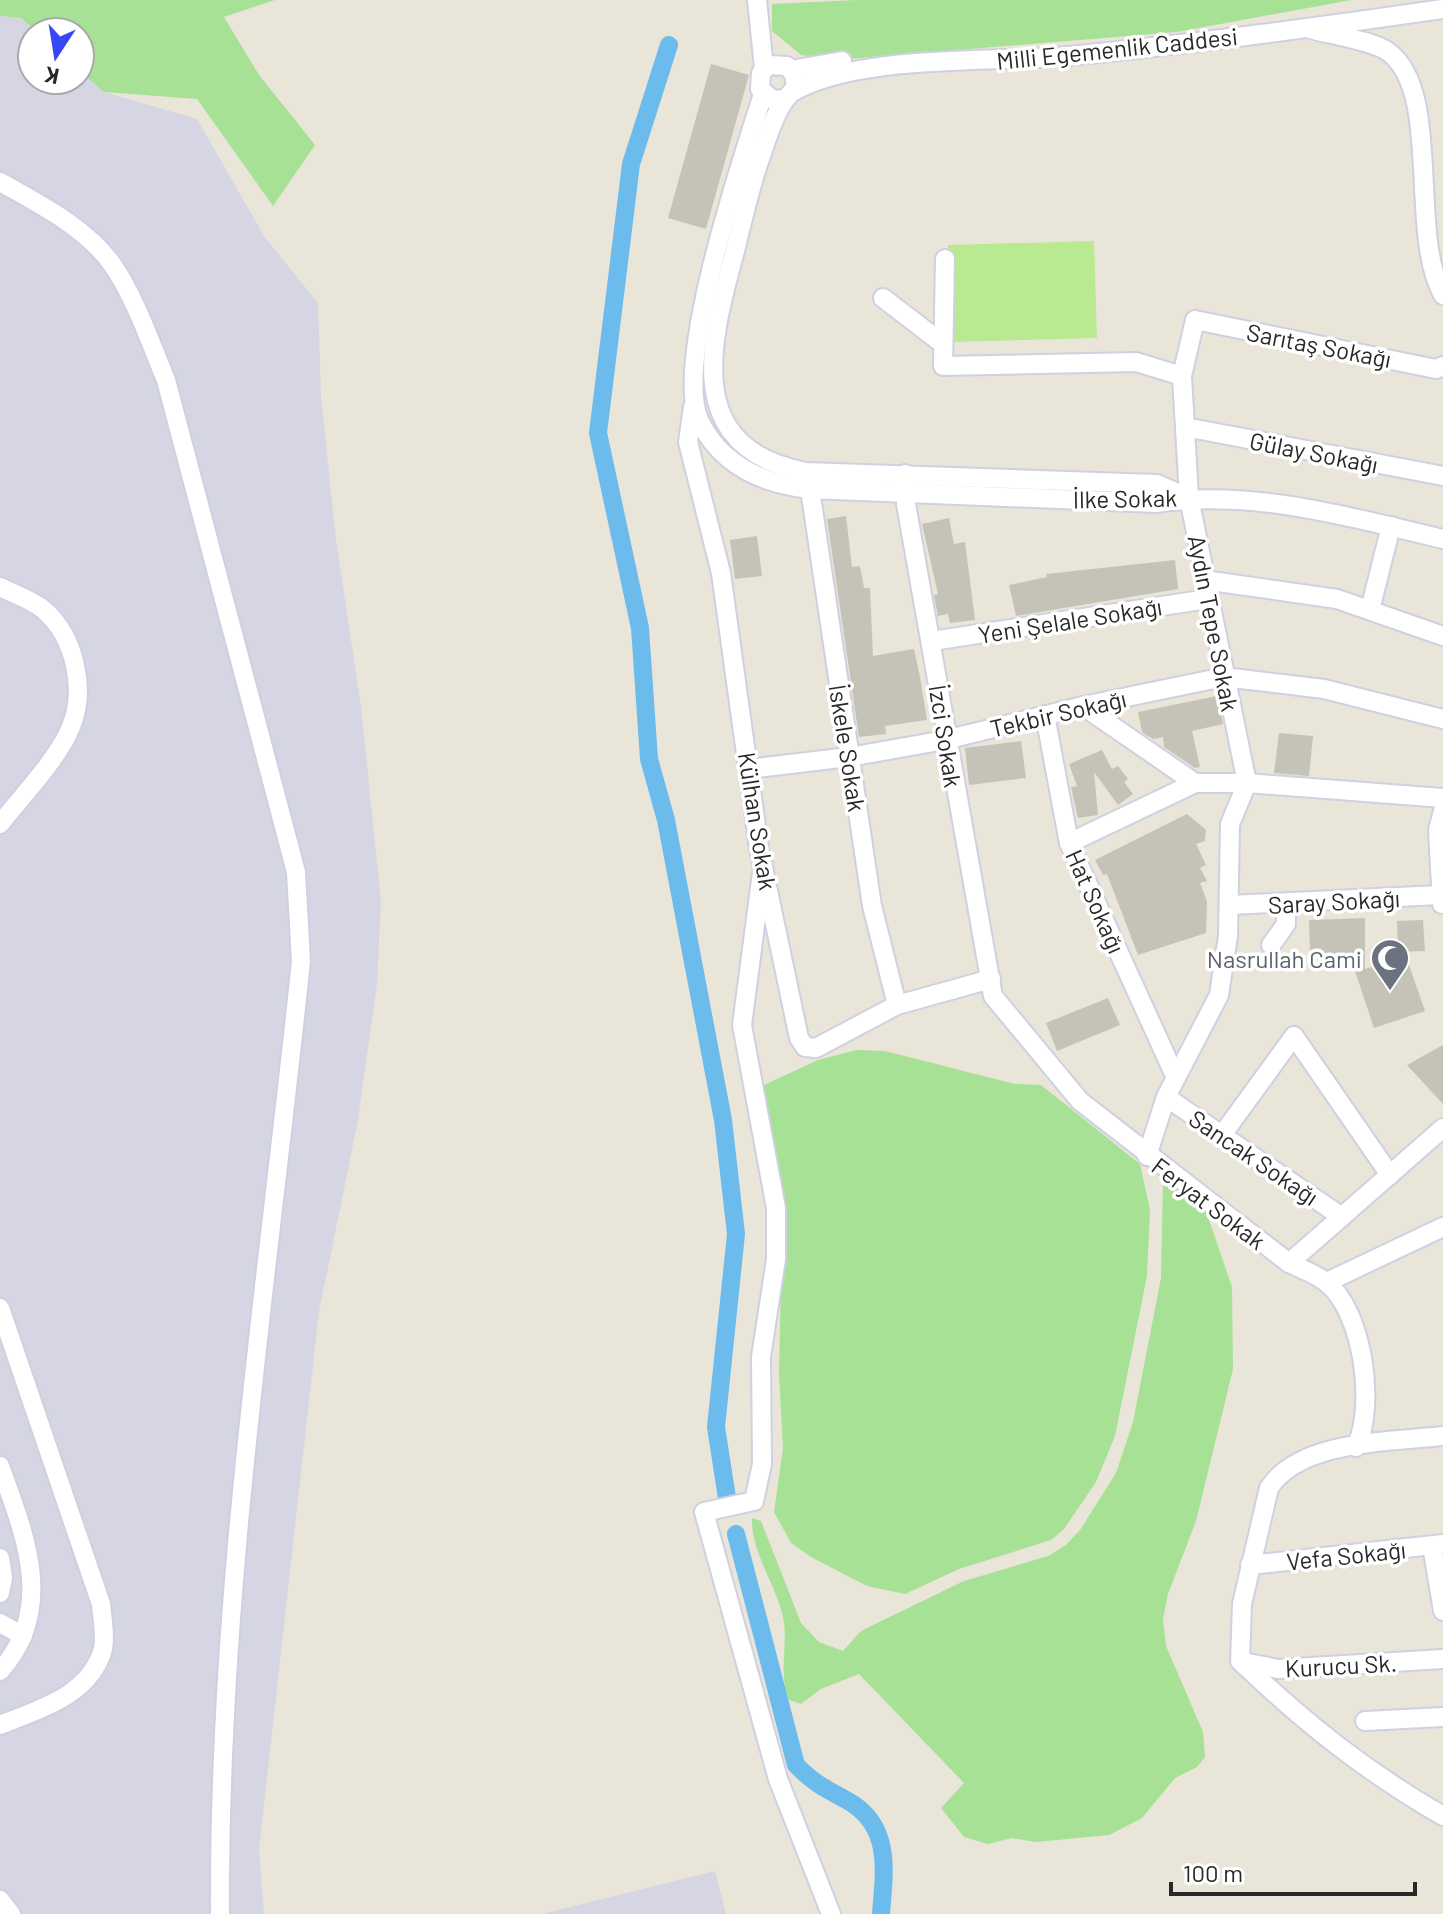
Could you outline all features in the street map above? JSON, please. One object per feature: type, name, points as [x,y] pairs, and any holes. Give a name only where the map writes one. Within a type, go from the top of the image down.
[{"type":"street","points":[[757,0],[758,27],[779,67],[796,80],[789,95],[773,100],[763,94],[758,83],[779,67]]},
{"type":"street","name":"Milli Egemenlik Caddesi","points":[[789,95],[829,74],[870,68],[1066,56],[1289,25],[1433,0]]},
{"type":"street","name":"Milli Egemenlik Caddesi","points":[[779,67],[1106,44],[1443,9]]},
{"type":"street","points":[[1289,25],[1387,51],[1411,77],[1424,127],[1428,252],[1443,295]]},
{"type":"street","name":"İlke Sokak","points":[[763,94],[705,303],[694,396],[699,420],[717,447],[738,467],[763,480],[810,489],[905,483]]},
{"type":"street","name":"İlke Sokak","points":[[789,95],[760,157],[721,302],[713,363],[714,392],[720,414],[751,454],[776,466],[806,472],[905,483],[1156,503],[1189,498],[1325,510],[1443,539]]},
{"type":"street","points":[[0,183],[48,209],[113,264],[136,307],[166,380],[296,872],[301,961],[236,1527],[219,1838],[220,1914]]},
{"type":"street","points":[[945,259],[943,366],[1136,362],[1182,376]]},
{"type":"street","points":[[883,298],[943,344]]},
{"type":"street","name":"Sarıtaş Sokağı","points":[[1195,320],[1436,369],[1443,366]]},
{"type":"street","name":"Aydın Tepe Sokak","points":[[1195,320],[1182,376],[1189,498],[1247,783]]},
{"type":"street","name":"Külhan Sokak","points":[[694,396],[688,442],[721,573],[763,865],[799,1038],[805,1047],[816,1048],[897,1005],[991,979]]},
{"type":"street","name":"Gülay Sokağı","points":[[1185,427],[1443,476]]},
{"type":"street","name":"İzci Sokak","points":[[905,483],[945,740],[991,979]]},
{"type":"street","name":"İskele Sokak","points":[[810,489],[872,906],[897,1005]]},
{"type":"street","points":[[1370,610],[1391,526]]},
{"type":"street","points":[[1204,580],[1337,599],[1443,636]]},
{"type":"street","points":[[0,587],[42,609],[63,632],[73,657],[77,690],[77,708],[69,732],[0,824]]},
{"type":"street","name":"Yeni Şelale Sokağı","points":[[932,641],[1208,599]]},
{"type":"street","name":"Tekbir Sokağı","points":[[748,769],[849,757],[945,740],[1083,706],[1224,677],[1324,689],[1443,719]]},
{"type":"street","points":[[1083,706],[1195,783]]},
{"type":"street","name":"Hat Sokağı","points":[[1045,715],[1069,843],[1176,1078]]},
{"type":"street","points":[[1069,843],[1195,783],[1247,783],[1443,798]]},
{"type":"street","points":[[1147,1156],[1166,1097],[1219,995],[1229,905],[1230,824],[1247,783]]},
{"type":"street","points":[[1442,901],[1438,830],[1443,811]]},
{"type":"street","points":[[763,865],[742,1025],[776,1208],[776,1259],[761,1357],[762,1464],[754,1501],[704,1512],[778,1779],[831,1914]]},
{"type":"street","name":"Saray Sokağı","points":[[1229,905],[1442,901]]},
{"type":"street","points":[[1271,945],[1286,924],[1286,904]]},
{"type":"street","name":"Feryat Sokak","points":[[991,979],[993,996],[1080,1101],[1147,1156],[1289,1263],[1327,1282]]},
{"type":"street","points":[[1222,1135],[1294,1036],[1390,1175]]},
{"type":"street","name":"Sancak Sokağı","points":[[1166,1097],[1342,1217]]},
{"type":"street","points":[[1289,1263],[1443,1128]]},
{"type":"street","points":[[1356,1447],[1365,1411],[1361,1357],[1345,1303],[1327,1282],[1443,1227]]},
{"type":"street","points":[[0,1308],[101,1604],[103,1648],[85,1681],[54,1705],[0,1725]]},
{"type":"street","points":[[1443,1436],[1311,1456],[1277,1475],[1269,1488],[1242,1604],[1240,1661],[1334,1746],[1381,1780],[1443,1816]]},
{"type":"street","points":[[0,1466],[28,1544],[33,1591],[30,1621],[15,1654],[0,1671]]},
{"type":"street","points":[[1438,1545],[1443,1611]]},
{"type":"street","name":"Vefa Sokağı","points":[[1250,1565],[1438,1545]]},
{"type":"street","points":[[0,1558],[3,1578],[0,1593]]},
{"type":"street","points":[[0,1623],[23,1636]]},
{"type":"street","name":"Kurucu Sk.","points":[[1240,1661],[1278,1669],[1443,1659]]},
{"type":"street","points":[[1365,1721],[1443,1717]]},
{"type":"street","points":[[0,1900],[11,1914]]},
{"type":"shaded area","points":[[0,16],[16,18],[16,96],[96,96],[96,85],[104,92],[197,119],[264,236],[318,303],[321,396],[336,540],[361,706],[381,902],[377,983],[358,1120],[319,1312],[259,1850],[264,1914],[0,1914]]},
{"type":"shaded area","points":[[715,1871],[726,1914],[542,1914]]},
{"type":"green space","points":[[0,0],[275,0],[224,17],[259,75],[315,145],[273,206],[197,99],[104,92],[96,85],[96,16],[0,16]]},
{"type":"green space","points":[[856,0],[1351,0],[1177,32],[835,60],[801,55],[772,31],[772,4]]},
{"type":"green space","points":[[1094,241],[1097,338],[951,342],[948,245]]},
{"type":"green space","points":[[857,1050],[885,1051],[1015,1084],[1041,1085],[1140,1164],[1150,1210],[1147,1276],[1115,1436],[1096,1482],[1064,1529],[1051,1540],[959,1569],[905,1594],[867,1586],[811,1557],[791,1543],[774,1512],[783,1448],[779,1374],[781,1277],[760,1087],[818,1060]]},
{"type":"green space","points":[[1163,1180],[1207,1214],[1232,1287],[1233,1369],[1196,1521],[1168,1594],[1163,1619],[1166,1646],[1203,1732],[1205,1757],[1197,1767],[1175,1778],[1142,1818],[1109,1835],[1036,1842],[1012,1838],[988,1844],[964,1837],[941,1808],[964,1783],[859,1674],[821,1689],[801,1704],[789,1700],[784,1679],[782,1613],[755,1543],[752,1518],[761,1521],[801,1623],[819,1642],[843,1651],[860,1632],[964,1581],[1048,1556],[1066,1545],[1080,1530],[1116,1473],[1133,1422],[1161,1278]]},
{"type":"building","points":[[711,64],[749,75],[706,229],[668,218]]},
{"type":"building","points":[[846,516],[852,567],[860,566],[864,588],[870,588],[873,656],[914,649],[920,677],[927,720],[885,726],[886,734],[859,737],[827,519]]},
{"type":"building","points":[[949,518],[954,544],[965,542],[975,620],[950,623],[948,614],[938,616],[934,595],[938,594],[922,524]]},
{"type":"building","points":[[757,536],[762,576],[735,579],[730,540]]},
{"type":"building","points":[[1175,560],[1178,589],[1016,616],[1009,585],[1047,577],[1046,574]]},
{"type":"building","points":[[1217,696],[1223,724],[1192,731],[1200,767],[1195,768],[1164,747],[1163,737],[1153,739],[1142,732],[1138,712]]},
{"type":"building","points":[[1279,733],[1313,736],[1309,776],[1274,773]]},
{"type":"building","points":[[1021,741],[1026,778],[969,785],[965,748]]},
{"type":"building","points":[[1102,750],[1112,769],[1118,766],[1128,779],[1124,782],[1133,794],[1118,805],[1094,772],[1098,815],[1078,818],[1071,787],[1077,786],[1069,764]]},
{"type":"building","points":[[1187,814],[1206,830],[1205,841],[1196,844],[1206,865],[1200,868],[1207,881],[1200,883],[1207,901],[1206,933],[1138,955],[1107,874],[1103,875],[1095,860]]},
{"type":"building","points":[[1365,918],[1365,969],[1406,956],[1425,1011],[1374,1028],[1351,959],[1341,959],[1341,954],[1310,955],[1309,920]]},
{"type":"building","points":[[1423,920],[1425,951],[1398,952],[1397,921]]},
{"type":"building","points":[[1108,998],[1120,1025],[1057,1051],[1046,1023]]},
{"type":"building","points":[[1443,1045],[1443,1104],[1407,1065]]},
{"type":"waterway","points":[[669,45],[631,164],[598,433],[640,628],[649,759],[666,820],[723,1120],[736,1234],[716,1427],[727,1498]]},
{"type":"waterway","points":[[736,1534],[796,1765],[818,1783],[853,1804],[874,1827],[883,1854],[881,1914]]},
{"type":"place","name":"Nasrullah Cami","points":[[1390,992]]}]
